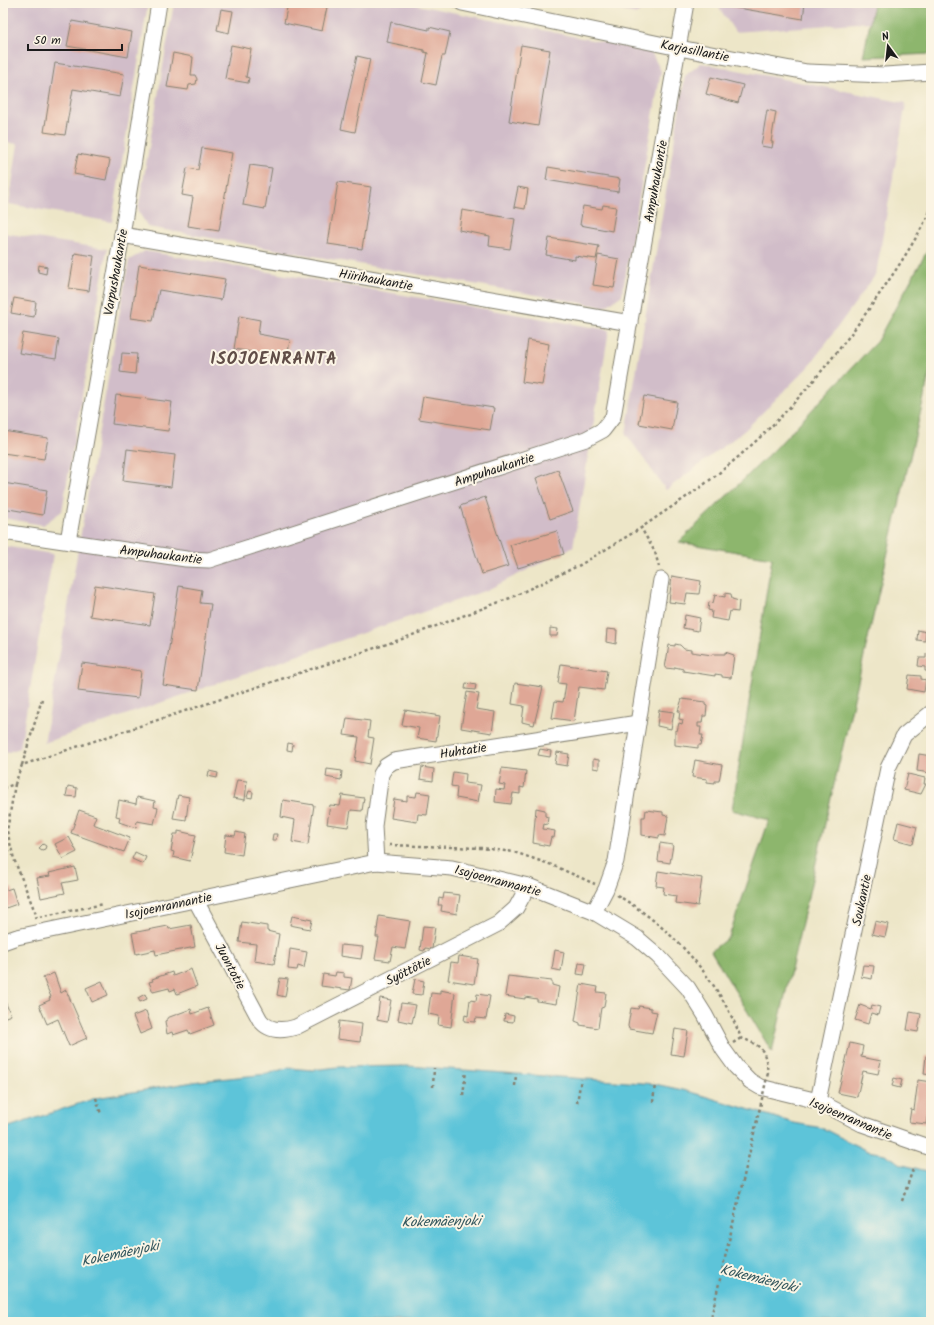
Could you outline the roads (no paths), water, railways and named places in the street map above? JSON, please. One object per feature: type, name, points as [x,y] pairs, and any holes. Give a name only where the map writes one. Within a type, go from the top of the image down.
[{"type":"street","name":"Varpushaukantie","points":[[68,541],[122,236],[159,3]]},
{"type":"street","name":"Karjasillantie","points":[[462,3],[679,48],[807,72],[885,75],[931,72]]},
{"type":"street","name":"Ampuhaukantie","points":[[3,532],[186,559],[209,560],[586,439],[603,430],[613,417],[686,3]]},
{"type":"street","name":"Hiirihaukantie","points":[[122,236],[630,322]]},
{"type":"street","points":[[594,912],[606,889],[616,861],[661,580]]},
{"type":"street","name":"Soukantie","points":[[818,1101],[888,768],[904,735],[931,713]]},
{"type":"street","name":"Huhtatie","points":[[376,862],[374,826],[381,774],[386,766],[394,761],[638,723]]},
{"type":"street","name":"Isojoenrannantie","points":[[3,942],[17,937],[376,862],[452,868],[528,886],[594,912],[637,938],[658,956],[688,988],[706,1016],[723,1049],[736,1067],[750,1081],[760,1087],[818,1101],[862,1124],[931,1148]]},
{"type":"street","name":"Syöttötie","points":[[271,1029],[283,1030],[296,1027],[498,924],[516,908],[528,886]]},
{"type":"street","name":"Juontotie","points":[[195,899],[260,1020],[264,1026],[271,1029]]},
{"type":"water","name":"Kokemäenjoki","points":[[408,1066],[655,1084],[687,1091],[794,1123],[822,1128],[867,1151],[885,1154],[903,1165],[931,1172],[931,1322],[3,1322],[3,1129],[96,1098],[200,1081],[267,1074],[287,1068],[313,1070],[338,1067]]},
{"type":"district","name":"ISOJOENRANTA","points":[[274,358]]}]
